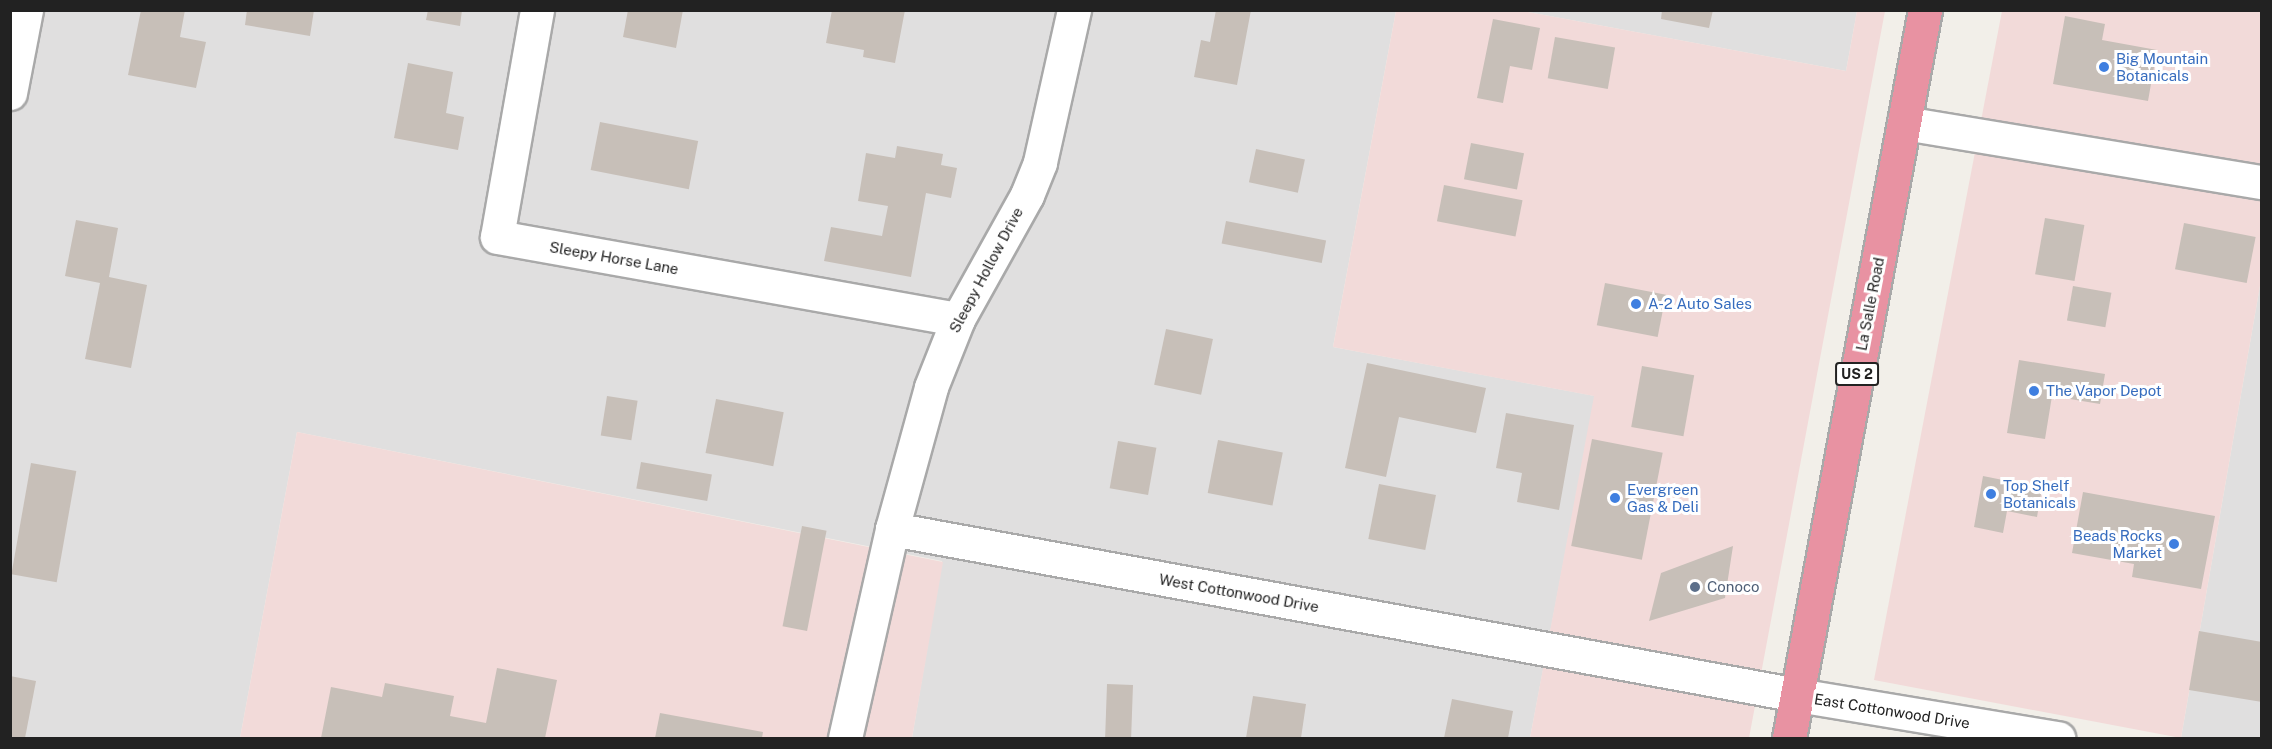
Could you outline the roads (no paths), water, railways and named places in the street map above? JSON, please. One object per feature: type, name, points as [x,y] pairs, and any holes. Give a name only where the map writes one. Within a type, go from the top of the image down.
[{"type":"highway","name":"La Salle Road","points":[[1789,738],[1925,10]]},
{"type":"street","points":[[10,93],[26,10]]},
{"type":"street","name":"Sleepy Horse Lane","points":[[537,10],[497,237],[958,320]]},
{"type":"street","name":"Sleepy Hollow Drive","points":[[892,529],[931,387],[958,320],[1027,195],[1040,162],[1074,10]]},
{"type":"street","points":[[1904,123],[2262,182]]},
{"type":"street","points":[[845,738],[892,529]]},
{"type":"street","name":"West Cottonwood Drive","points":[[892,529],[1797,695]]},
{"type":"street","name":"East Cottonwood Drive","points":[[1797,695],[2058,738]]},
{"type":"place","name":"Big Mountain Botanicals","points":[[2104,67]]},
{"type":"place","name":"A-2 Auto Sales","points":[[1636,304]]},
{"type":"place","name":"The Vapor Depot","points":[[2034,391]]},
{"type":"place","name":"Top Shelf Botanicals","points":[[1991,494]]},
{"type":"place","name":"Evergreen Gas & Deli","points":[[1615,498]]},
{"type":"place","name":"Beads Rocks Market","points":[[2174,544]]},
{"type":"place","name":"Conoco","points":[[1695,587]]}]
